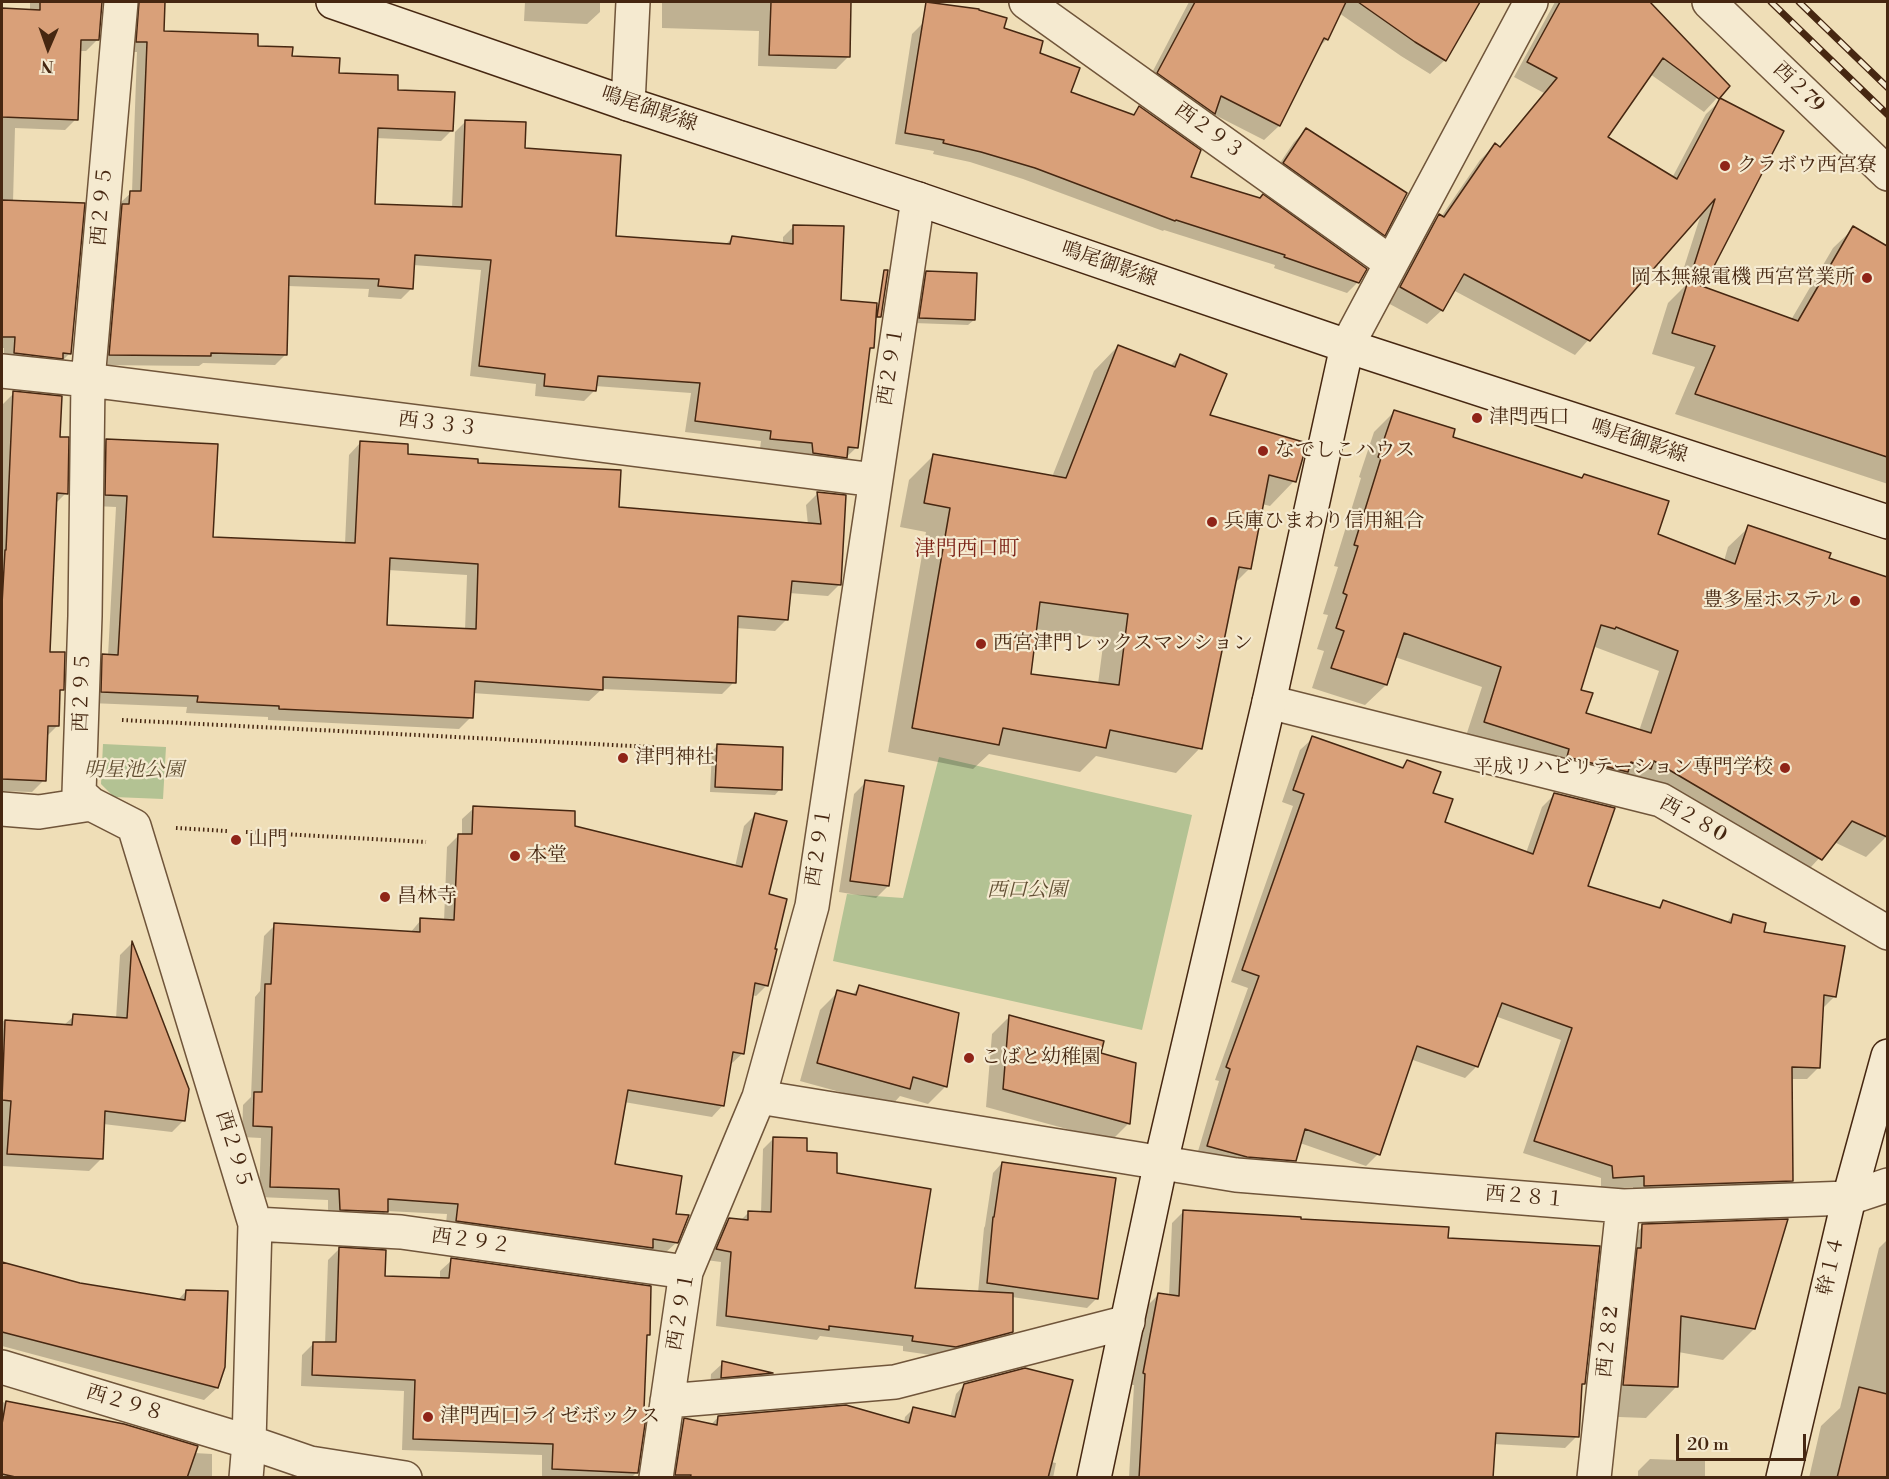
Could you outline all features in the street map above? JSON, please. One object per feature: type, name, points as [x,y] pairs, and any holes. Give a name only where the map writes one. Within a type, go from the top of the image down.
[{"type":"street","name":"西２９５","points":[[91,804],[79,793],[88,380],[121,2]]},
{"type":"street","name":"鳴尾御影線","points":[[333,2],[628,104],[1562,418],[1887,522]]},
{"type":"street","points":[[628,104],[633,2]]},
{"type":"street","name":"西２９３","points":[[1026,2],[1391,263]]},
{"type":"street","points":[[1094,1478],[1161,1162],[1269,702],[1347,346],[1531,2]]},
{"type":"street","name":"西２79","points":[[1709,2],[1887,174]]},
{"type":"street","name":"西２９１","points":[[656,1478],[686,1272],[759,1097],[812,906],[918,200]]},
{"type":"street","name":"西３３３","points":[[2,371],[875,480]]},
{"type":"street","name":"西２８0","points":[[1269,702],[1661,800],[1887,933]]},
{"type":"street","points":[[2,809],[39,812],[91,804],[134,826]]},
{"type":"street","name":"西２９５","points":[[134,826],[255,1224],[246,1478]]},
{"type":"street","name":"幹１４","points":[[1783,1478],[1848,1198],[1887,1056]]},
{"type":"street","name":"西２８１","points":[[759,1097],[1236,1175],[1623,1206],[1848,1198],[1887,1185]]},
{"type":"street","name":"西２８2","points":[[1594,1478],[1623,1206]]},
{"type":"street","name":"西２９２","points":[[255,1224],[401,1232],[686,1272]]},
{"type":"street","points":[[667,1401],[895,1382],[1128,1322]]},
{"type":"street","name":"西２９８","points":[[2,1367],[249,1442],[310,1463],[405,1478]]},
{"type":"path","points":[[82,718],[672,748]]},
{"type":"path","points":[[134,826],[227,831]]},
{"type":"path","points":[[246,832],[426,842]]},
{"type":"green space","name":"明星池公園","points":[[103,744],[166,747],[163,799],[114,797],[101,784]]},
{"type":"green space","name":"西口公園","points":[[939,757],[1192,815],[1142,1030],[833,961],[847,894],[903,898]]},
{"type":"building","points":[[40,2],[102,2],[99,40],[81,40],[78,120],[2,117],[2,8],[40,10]]},
{"type":"building","points":[[139,2],[165,2],[164,31],[258,34],[258,46],[293,47],[292,56],[340,58],[339,73],[398,75],[398,90],[455,92],[453,131],[378,128],[375,204],[462,207],[465,120],[526,122],[525,148],[621,155],[616,236],[730,244],[732,236],[793,244],[793,225],[844,226],[841,300],[877,303],[874,348],[870,348],[858,448],[848,447],[847,458],[813,453],[812,443],[770,439],[771,431],[695,421],[700,383],[598,376],[596,391],[544,386],[545,374],[479,366],[491,260],[415,255],[413,289],[378,286],[379,279],[289,276],[287,355],[211,353],[211,356],[109,355],[122,204],[129,204],[130,191],[141,191],[147,42],[136,42]]},
{"type":"building","points":[[771,2],[851,2],[850,57],[769,55]]},
{"type":"building","points":[[926,2],[979,9],[1007,18],[1004,28],[1043,41],[1040,53],[1080,68],[1071,92],[1134,115],[1139,106],[1201,150],[1191,177],[1260,198],[1263,194],[1367,269],[1359,283],[1284,257],[1285,255],[1175,221],[1035,168],[943,143],[944,140],[905,133]]},
{"type":"building","points":[[1195,2],[1346,2],[1328,40],[1324,38],[1280,126],[1221,96],[1215,114],[1157,73]]},
{"type":"building","points":[[1358,2],[1480,2],[1446,61]]},
{"type":"building","points":[[1560,2],[1650,2],[1730,86],[1719,99],[1663,58],[1608,137],[1677,179],[1720,98],[1784,131],[1711,272],[1694,265],[1715,199],[1590,341],[1464,274],[1443,311],[1400,287],[1439,214],[1444,217],[1495,143],[1500,147],[1557,78],[1527,62]]},
{"type":"building","points":[[1306,128],[1407,193],[1385,236],[1283,163]]},
{"type":"building","points":[[2,200],[85,203],[71,354],[63,353],[63,359],[14,353],[15,337],[2,337]]},
{"type":"building","points":[[1853,226],[1887,246],[1887,457],[1695,394],[1715,346],[1672,333],[1688,281],[1798,321]]},
{"type":"building","points":[[884,270],[888,270],[881,317],[877,317]]},
{"type":"building","points":[[926,271],[977,273],[975,320],[919,318]]},
{"type":"building","points":[[1118,345],[1175,367],[1180,354],[1227,374],[1210,415],[1307,443],[1296,482],[1269,475],[1251,569],[1239,567],[1202,749],[1110,730],[1106,748],[1003,728],[999,745],[912,728],[950,508],[924,503],[933,454],[1066,478]],"holes":[[[1040,602],[1128,614],[1119,685],[1031,674]]]},
{"type":"building","points":[[13,391],[62,396],[60,437],[69,437],[68,494],[57,493],[50,652],[65,652],[64,690],[60,690],[59,726],[48,726],[46,781],[2,779],[2,604]]},
{"type":"building","points":[[1394,410],[1455,429],[1453,437],[1582,478],[1584,474],[1669,501],[1658,534],[1735,564],[1748,525],[1831,553],[1829,558],[1887,577],[1887,837],[1852,821],[1822,860],[1654,761],[1651,769],[1631,762],[1628,772],[1567,757],[1569,749],[1484,722],[1501,667],[1404,633],[1387,685],[1331,668],[1344,631],[1336,628],[1347,595],[1343,593],[1358,546],[1354,545],[1381,458],[1378,457]],"holes":[[[1601,625],[1615,629],[1616,627],[1678,651],[1651,733],[1586,713],[1593,693],[1581,690]]]},
{"type":"building","points":[[106,439],[218,444],[213,537],[355,543],[360,441],[408,444],[408,454],[478,459],[478,463],[621,470],[619,507],[821,524],[817,492],[846,495],[841,585],[792,581],[788,620],[738,616],[736,683],[603,677],[603,690],[475,681],[473,718],[279,709],[279,706],[197,702],[198,696],[101,692],[102,654],[118,655],[127,496],[105,495]],"holes":[[[390,558],[478,564],[476,629],[387,625]]]},
{"type":"building","points":[[1312,736],[1403,768],[1407,760],[1441,772],[1433,793],[1453,799],[1445,822],[1533,854],[1554,793],[1615,808],[1588,886],[1660,908],[1663,900],[1731,923],[1733,914],[1766,923],[1764,932],[1845,946],[1836,997],[1824,995],[1820,1068],[1792,1067],[1793,1181],[1644,1186],[1644,1176],[1613,1178],[1612,1166],[1534,1141],[1572,1028],[1502,1003],[1478,1067],[1417,1046],[1380,1155],[1305,1129],[1296,1161],[1247,1157],[1207,1146],[1230,1069],[1226,1067],[1259,976],[1242,970],[1304,794],[1293,790]]},
{"type":"building","points":[[717,744],[783,747],[782,790],[715,787]]},
{"type":"building","points":[[865,780],[904,786],[889,886],[850,881]]},
{"type":"building","points":[[473,806],[575,811],[575,826],[742,867],[755,813],[787,821],[769,894],[787,899],[775,949],[777,949],[768,986],[755,983],[744,1054],[733,1052],[724,1106],[628,1090],[615,1164],[682,1176],[676,1214],[689,1215],[678,1243],[653,1239],[653,1248],[456,1221],[458,1204],[388,1199],[388,1212],[340,1210],[339,1189],[270,1187],[272,1127],[253,1126],[254,1092],[262,1092],[265,984],[271,984],[274,923],[420,932],[420,918],[454,920],[458,834],[472,834]]},
{"type":"building","points":[[132,941],[189,1089],[185,1121],[105,1111],[103,1159],[7,1154],[11,1101],[2,1100],[5,1020],[72,1025],[73,1014],[127,1018]]},
{"type":"building","points":[[859,985],[959,1013],[947,1087],[913,1077],[910,1089],[817,1063],[837,990],[856,995]]},
{"type":"building","points":[[1009,1015],[1104,1041],[1101,1053],[1136,1063],[1130,1124],[1003,1089]]},
{"type":"building","points":[[773,1137],[807,1138],[807,1151],[837,1153],[837,1173],[931,1189],[915,1288],[1013,1293],[1013,1332],[956,1347],[912,1341],[913,1336],[829,1326],[829,1330],[726,1316],[731,1252],[716,1249],[729,1218],[748,1220],[748,1211],[771,1212]]},
{"type":"building","points":[[1002,1162],[1116,1178],[1098,1299],[987,1283],[993,1217]]},
{"type":"building","points":[[1183,1210],[1449,1227],[1448,1238],[1600,1246],[1585,1384],[1582,1384],[1579,1437],[1496,1433],[1493,1478],[1139,1478],[1145,1374],[1143,1373],[1158,1293],[1179,1296]]},
{"type":"building","points":[[1788,1219],[1755,1329],[1681,1316],[1678,1387],[1623,1385],[1637,1248],[1641,1248],[1642,1224]]},
{"type":"building","points":[[339,1247],[386,1250],[385,1276],[449,1278],[451,1258],[651,1286],[644,1409],[647,1410],[638,1473],[552,1469],[553,1444],[413,1439],[415,1380],[312,1375],[313,1342],[336,1342]]},
{"type":"building","points":[[2,1262],[80,1283],[185,1300],[186,1290],[228,1291],[225,1367],[218,1388],[2,1332]]},
{"type":"building","points":[[722,1361],[773,1373],[721,1378]]},
{"type":"building","points":[[1025,1368],[1073,1380],[1048,1478],[690,1478],[691,1475],[675,1475],[684,1418],[717,1425],[718,1416],[846,1405],[909,1423],[913,1407],[955,1417],[964,1384]]},
{"type":"building","points":[[1859,1387],[1887,1394],[1887,1478],[1837,1478]]},
{"type":"building","points":[[6,1401],[124,1424],[198,1446],[187,1478],[20,1478],[2,1474],[2,1424]]},
{"type":"railway","points":[[1771,2],[1888,115]]},
{"type":"railway","points":[[1799,2],[1888,88]]},
{"type":"place","name":"クラボウ西宮寮","points":[[1725,166]]},
{"type":"place","name":"岡本無線電機 西宮営業所","points":[[1867,278]]},
{"type":"place","name":"津門西口","points":[[1477,418]]},
{"type":"place","name":"なでしこハウス","points":[[1263,451]]},
{"type":"place","name":"兵庫ひまわり信用組合","points":[[1212,522]]},
{"type":"place","name":"豊多屋ホステル","points":[[1855,601]]},
{"type":"place","name":"西宮津門レックスマンション","points":[[981,644]]},
{"type":"place","name":"津門神社","points":[[623,758]]},
{"type":"place","name":"平成リハビリテーション専門学校","points":[[1785,768]]},
{"type":"place","name":"山門","points":[[236,840]]},
{"type":"place","name":"本堂","points":[[515,856]]},
{"type":"place","name":"昌林寺","points":[[385,897]]},
{"type":"place","name":"こばと幼稚園","points":[[969,1058]]},
{"type":"place","name":"津門西口ライゼボックス","points":[[428,1417]]},
{"type":"district","name":"津門西口町","points":[[967,550]]}]
